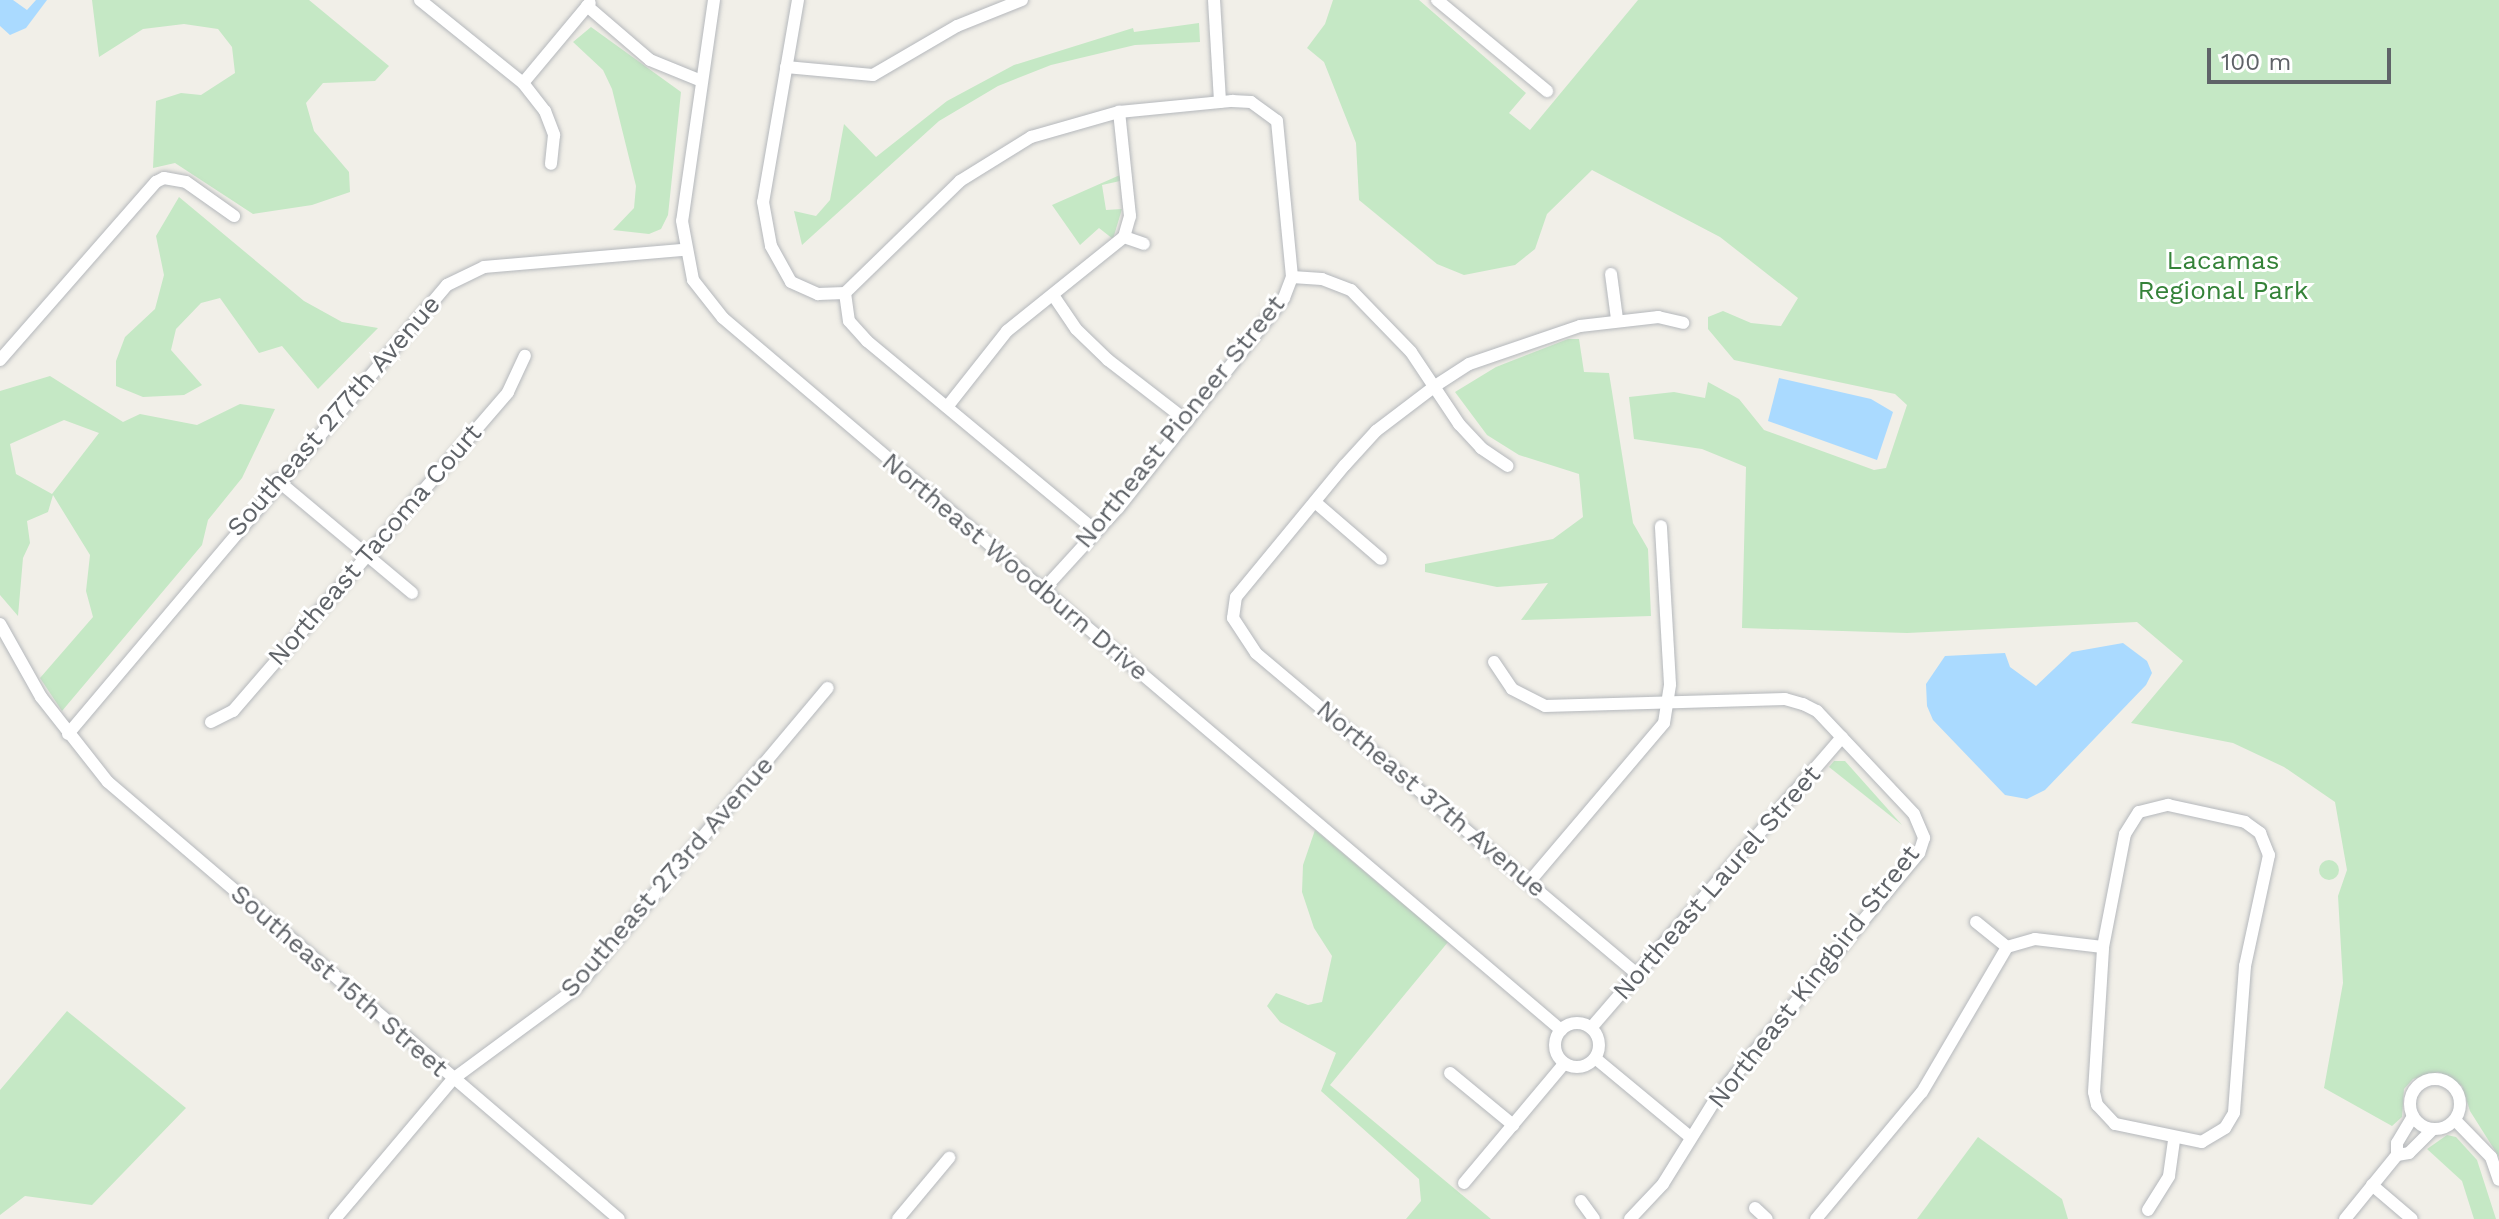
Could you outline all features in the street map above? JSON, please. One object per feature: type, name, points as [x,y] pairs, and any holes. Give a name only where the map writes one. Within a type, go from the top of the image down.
[{"type":"street","points":[[420,0],[523,83],[545,111],[554,135],[551,164]]},
{"type":"street","name":"Northeast Woodburn Drive","points":[[714,0],[699,80],[682,221],[684,250],[693,280],[723,318],[1561,1030]]},
{"type":"street","points":[[798,0],[763,188],[771,246],[791,282],[818,294],[845,293],[854,327],[1095,530]]},
{"type":"street","points":[[786,67],[873,75],[957,26],[1022,0]]},
{"type":"street","points":[[1214,0],[1220,102]]},
{"type":"street","points":[[1437,0],[1547,91]]},
{"type":"street","points":[[523,83],[589,3],[650,60],[699,80]]},
{"type":"street","name":"Northeast Pioneer Street","points":[[845,293],[960,181],[1031,137],[1119,112],[1220,102],[1251,102],[1277,121],[1292,277],[1273,315],[1043,590]]},
{"type":"street","points":[[947,407],[1007,331],[1124,237],[1130,216],[1119,112]]},
{"type":"street","points":[[0,360],[156,182],[164,178],[186,182],[234,216]]},
{"type":"street","points":[[1124,237],[1144,244]]},
{"type":"street","name":"Southeast 277th Avenue","points":[[68,734],[277,480],[428,303],[465,273],[484,267],[684,250]]},
{"type":"street","points":[[1611,274],[1617,319]]},
{"type":"street","points":[[1292,277],[1322,279],[1351,290],[1384,320],[1466,432],[1508,466]]},
{"type":"street","points":[[1053,295],[1076,329],[1108,360],[1187,421]]},
{"type":"street","points":[[1381,559],[1315,502],[1376,431],[1469,364],[1527,340],[1617,319],[1658,317],[1683,323]]},
{"type":"street","name":"Northeast Tacoma Court","points":[[211,722],[233,711],[514,384],[525,356]]},
{"type":"street","points":[[277,480],[412,593]]},
{"type":"street","name":"Northeast 37th Avenue","points":[[1315,502],[1236,597],[1233,618],[1256,653],[1637,974]]},
{"type":"street","points":[[1530,881],[1658,733],[1669,704],[1661,526]]},
{"type":"street","name":"Southeast 15th Street","points":[[0,624],[68,734],[134,806],[619,1219]]},
{"type":"street","name":"Northeast Kingbird Street","points":[[1494,662],[1512,689],[1545,706],[1785,699],[1817,711],[1914,814],[1924,838],[1919,853],[1690,1137],[1648,1205],[1630,1219]]},
{"type":"street","name":"Southeast 273rd Avenue","points":[[335,1219],[453,1079],[575,989],[828,688]]},
{"type":"street","name":"Northeast Laurel Street","points":[[1591,1028],[1842,737]]},
{"type":"street","points":[[2168,805],[2245,822],[2261,833],[2269,862],[2245,966],[2235,1104],[2225,1128],[2202,1142],[2127,1129],[2104,1115],[2094,1092],[2103,947],[2125,834],[2139,812],[2168,805]]},
{"type":"street","points":[[1976,922],[2007,947]]},
{"type":"street","points":[[1816,1219],[1922,1092],[2007,947],[2035,939],[2103,947]]},
{"type":"street","points":[[1579,1023],[1591,1028],[1598,1039],[1595,1058],[1581,1067],[1564,1064],[1555,1048],[1561,1030],[1579,1023]]},
{"type":"street","points":[[1595,1058],[1690,1137]]},
{"type":"street","points":[[1464,1183],[1564,1064]]},
{"type":"street","points":[[1450,1073],[1513,1125]]},
{"type":"street","points":[[2345,1219],[2397,1155],[2397,1143],[2413,1116],[2410,1102],[2415,1088],[2437,1079],[2457,1092],[2460,1106],[2455,1120],[2433,1129],[2409,1153],[2397,1155]]},
{"type":"street","points":[[2413,1116],[2433,1129]]},
{"type":"street","points":[[2455,1120],[2491,1157],[2499,1180]]},
{"type":"street","points":[[2148,1210],[2169,1176],[2174,1139]]},
{"type":"street","points":[[898,1219],[949,1158]]},
{"type":"street","points":[[2372,1185],[2412,1219]]},
{"type":"street","points":[[1581,1201],[1594,1219]]},
{"type":"street","points":[[1755,1208],[1767,1219]]},
{"type":"green space","points":[[92,0],[309,0],[389,66],[375,81],[323,83],[306,103],[314,131],[349,172],[350,192],[312,205],[253,214],[175,163],[153,168],[156,101],[181,93],[201,95],[235,73],[232,47],[218,29],[184,24],[143,29],[99,57]]},
{"type":"green space","name":"Lacamas Regional Park","points":[[1333,0],[1419,0],[1526,93],[1509,113],[1530,130],[1638,0],[2499,0],[2499,1157],[2470,1111],[2462,1086],[2438,1072],[2413,1079],[2404,1089],[2402,1117],[2392,1126],[2324,1088],[2343,983],[2338,896],[2347,870],[2335,802],[2284,767],[2233,743],[2131,723],[2183,661],[2137,622],[1907,633],[1742,628],[1746,467],[1702,449],[1634,439],[1629,397],[1674,392],[1705,398],[1708,382],[1739,399],[1764,430],[1874,470],[1886,468],[1907,405],[1895,394],[1734,360],[1708,329],[1708,317],[1723,311],[1751,323],[1781,326],[1798,298],[1720,237],[1592,170],[1547,214],[1535,249],[1515,265],[1464,275],[1437,264],[1359,200],[1356,143],[1324,62],[1307,48],[1325,24]]},
{"type":"green space","points":[[1199,23],[1200,42],[1135,45],[1051,65],[998,86],[939,121],[802,245],[794,211],[816,216],[830,200],[844,124],[876,157],[947,101],[1014,65],[1133,28],[1134,32]]},
{"type":"green space","points":[[591,27],[681,92],[668,215],[661,229],[649,234],[613,230],[634,208],[636,186],[612,89],[603,70],[573,42]]},
{"type":"green space","points":[[1120,175],[1120,181],[1102,185],[1106,210],[1122,209],[1113,239],[1099,228],[1080,245],[1052,205]]},
{"type":"green space","points":[[179,197],[304,301],[342,322],[378,328],[318,389],[282,346],[259,353],[220,298],[201,303],[176,329],[171,350],[202,385],[184,395],[143,397],[116,386],[116,361],[125,337],[155,309],[164,275],[156,236]]},
{"type":"green space","points":[[1568,339],[1579,339],[1584,372],[1609,373],[1633,523],[1648,549],[1651,616],[1521,620],[1548,583],[1497,587],[1425,572],[1425,564],[1553,539],[1583,517],[1579,474],[1519,455],[1487,435],[1455,392],[1496,367]]},
{"type":"green space","points":[[50,376],[123,422],[140,414],[197,425],[240,404],[275,409],[242,478],[208,520],[202,545],[62,711],[40,678],[93,617],[86,591],[90,555],[53,495],[48,512],[27,521],[30,543],[23,558],[18,616],[0,595],[0,391]],"holes":[[[64,420],[99,433],[52,494],[16,474],[10,444]]]},
{"type":"green space","points":[[1834,761],[1845,761],[1902,825],[1829,767]]},
{"type":"green space","points":[[1315,830],[1448,942],[1330,1085],[1491,1219],[1406,1219],[1421,1201],[1419,1179],[1321,1091],[1336,1053],[1280,1022],[1267,1006],[1276,993],[1308,1005],[1322,1002],[1332,956],[1314,928],[1302,892],[1303,865]]},
{"type":"green space","points":[[2329,860],[2336,863],[2339,870],[2336,877],[2329,880],[2322,877],[2319,870],[2322,863]]},
{"type":"green space","points":[[67,1011],[186,1108],[92,1205],[25,1196],[0,1215],[0,1090]]},
{"type":"green space","points":[[2447,1135],[2456,1137],[2477,1160],[2496,1219],[2474,1219],[2462,1181],[2427,1149]]},
{"type":"green space","points":[[1978,1137],[2062,1199],[2068,1219],[1917,1219]]},
{"type":"water","points":[[0,0],[13,0],[27,10],[36,0],[47,0],[26,28],[10,35],[0,26]]},
{"type":"water","points":[[1779,378],[1871,399],[1893,412],[1877,460],[1768,421]]},
{"type":"water","points":[[2123,643],[2147,661],[2152,673],[2146,685],[2045,790],[2027,799],[2005,795],[1933,720],[1927,706],[1926,684],[1945,656],[2005,653],[2010,667],[2036,686],[2072,652]]}]
